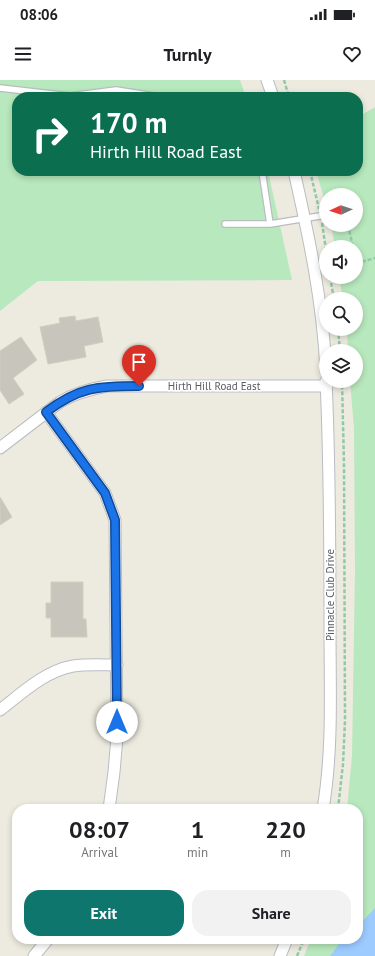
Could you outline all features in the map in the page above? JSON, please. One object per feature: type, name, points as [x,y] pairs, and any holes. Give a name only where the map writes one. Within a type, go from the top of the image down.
[{"type":"street","points":[[267,80],[271,92]]},
{"type":"street","points":[[295,176],[312,249],[324,344]]},
{"type":"street","name":"Hirth Hill Road East","points":[[0,448],[46,412],[70,396],[108,386],[319,384]]},
{"type":"street","name":"Pinnacle Club Drive","points":[[323,804],[326,791],[330,737],[330,451],[327,388]]},
{"type":"street","points":[[46,412],[105,493],[115,520],[117,737],[114,772],[109,804]]},
{"type":"street","points":[[0,710],[44,677],[63,669],[81,665],[117,665]]},
{"type":"street","points":[[34,956],[44,944]]},
{"type":"street","points":[[280,956],[285,944]]},
{"type":"lane","points":[[0,88],[35,92]]},
{"type":"lane","points":[[101,92],[116,90],[129,92]]},
{"type":"lane","points":[[263,176],[270,224]]},
{"type":"lane","points":[[225,224],[270,224],[319,216]]},
{"type":"path","points":[[284,80],[288,92]]},
{"type":"path","points":[[363,261],[375,258]]},
{"type":"path","points":[[339,804],[343,764],[345,721],[342,388]]},
{"type":"path","points":[[297,956],[302,944]]},
{"type":"green space","points":[[0,80],[240,80],[244,92],[12,92],[12,176],[269,176],[292,280],[38,281],[0,311]]},
{"type":"green space","points":[[375,107],[375,956],[304,956],[309,944],[363,944],[363,804],[347,804],[352,756],[355,571],[354,428],[351,388],[363,388],[363,344],[348,344],[347,336],[363,336],[363,292],[342,292],[340,284],[363,284],[363,240],[334,240],[332,232],[363,232],[363,188],[321,188],[317,176],[363,176],[363,114]]},
{"type":"water","points":[[375,908],[375,956],[330,956],[339,944],[363,944],[363,921]]},
{"type":"building","points":[[75,316],[76,321],[98,317],[103,342],[84,346],[86,357],[48,364],[40,327],[60,323],[59,318]]},
{"type":"building","points":[[21,337],[37,360],[13,378],[24,394],[9,404],[0,390],[0,351]]},
{"type":"building","points":[[0,497],[12,517],[0,525]]},
{"type":"building","points":[[51,582],[83,582],[83,619],[86,619],[87,637],[51,637],[51,618],[46,618],[46,603],[51,603]]},
{"type":"route","points":[[117,722],[115,520],[105,493],[46,412],[70,396],[83,391],[108,386],[139,386]]}]
